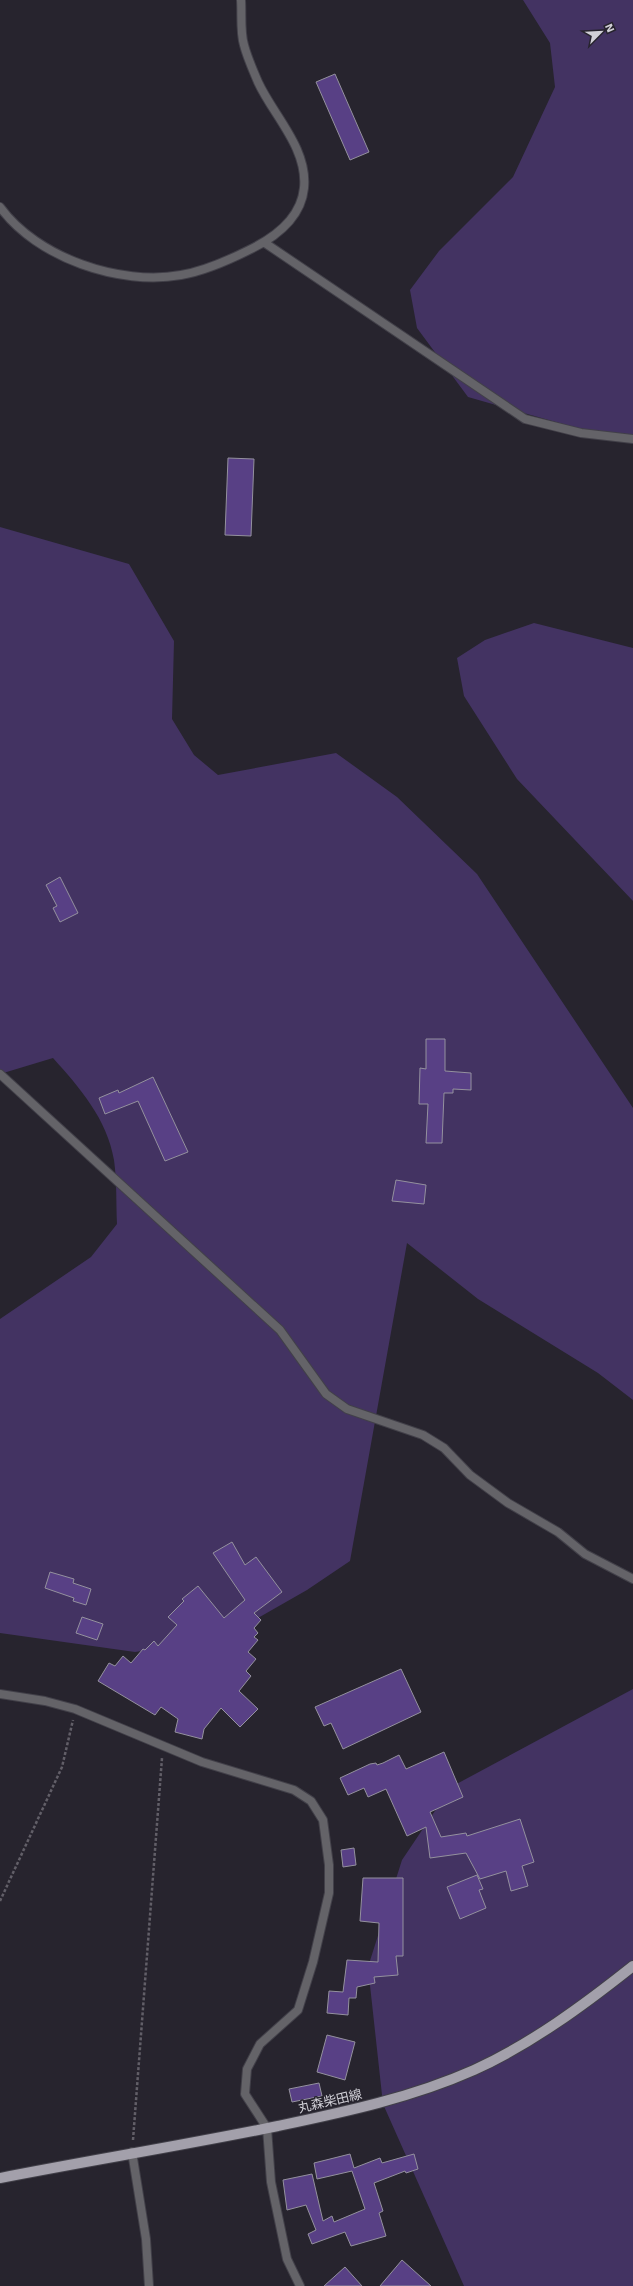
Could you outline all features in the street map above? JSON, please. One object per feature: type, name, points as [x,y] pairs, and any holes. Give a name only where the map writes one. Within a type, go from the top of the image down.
[{"type":"main road","name":"丸森柴田線","points":[[0,2178],[132,2152],[176,2146],[393,2100],[474,2070],[535,2038],[633,1966]]},
{"type":"street","points":[[0,207],[9,220],[31,239],[70,259],[98,269],[137,277],[180,275],[211,267],[265,242],[288,222],[299,207],[304,188],[303,166],[282,119],[259,83],[244,44],[241,0]]},
{"type":"street","points":[[265,242],[525,419],[580,433],[633,439]]},
{"type":"street","points":[[0,1074],[280,1330],[326,1394],[346,1409],[423,1435],[439,1444],[470,1475],[508,1503],[558,1532],[585,1554],[633,1579]]},
{"type":"street","points":[[0,1694],[45,1701],[75,1709],[202,1762],[294,1790],[311,1801],[323,1820],[329,1865],[329,1893],[313,1962],[298,2010],[260,2044],[247,2069],[245,2094],[266,2128],[271,2182],[287,2259],[300,2286]]},
{"type":"street","points":[[132,2152],[146,2239],[149,2286]]},
{"type":"path","points":[[0,1901],[62,1767],[75,1709]]},
{"type":"path","points":[[132,2152],[163,1747]]},
{"type":"shaded area","points":[[523,0],[633,0],[633,444],[468,397],[417,328],[410,290],[439,251],[513,177],[555,87],[550,43]]},
{"type":"shaded area","points":[[0,527],[129,564],[174,641],[172,719],[194,755],[218,775],[336,753],[397,797],[477,874],[633,1108],[633,1400],[598,1373],[478,1299],[407,1243],[350,1561],[307,1590],[221,1639],[135,1652],[0,1633],[0,1319],[91,1257],[117,1224],[115,1168],[110,1145],[99,1118],[73,1081],[53,1058],[0,1074]]},
{"type":"shaded area","points":[[534,623],[633,648],[633,901],[517,779],[464,696],[457,658],[485,640]]},
{"type":"shaded area","points":[[633,1689],[633,2286],[464,2286],[383,2104],[368,1967],[402,1860],[451,1787]]},
{"type":"building","points":[[335,74],[369,152],[350,160],[316,82]]},
{"type":"building","points":[[228,458],[254,459],[251,536],[225,535]]},
{"type":"building","points":[[60,877],[78,913],[60,922],[53,908],[57,906],[46,885]]},
{"type":"building","points":[[426,1039],[445,1039],[445,1071],[471,1073],[471,1090],[453,1089],[453,1093],[444,1093],[442,1143],[426,1143],[428,1104],[419,1104],[420,1068],[426,1069]]},
{"type":"building","points":[[153,1077],[188,1152],[165,1161],[138,1101],[105,1114],[99,1098],[118,1090],[119,1093]]},
{"type":"building","points":[[396,1180],[426,1185],[424,1204],[392,1201]]},
{"type":"building","points":[[232,1542],[245,1565],[256,1557],[282,1592],[254,1613],[261,1620],[254,1628],[258,1633],[254,1637],[258,1640],[248,1652],[256,1659],[246,1671],[251,1676],[239,1691],[258,1709],[240,1727],[221,1708],[204,1729],[202,1739],[175,1732],[178,1719],[161,1707],[155,1715],[98,1681],[109,1663],[115,1666],[123,1656],[131,1663],[143,1649],[145,1650],[154,1641],[158,1646],[177,1625],[168,1617],[184,1601],[182,1599],[198,1586],[224,1618],[245,1600],[213,1553]]},
{"type":"building","points":[[50,1572],[74,1579],[73,1583],[91,1589],[86,1605],[73,1601],[74,1598],[45,1588]]},
{"type":"building","points":[[82,1617],[103,1624],[97,1640],[76,1633]]},
{"type":"building","points":[[401,1669],[421,1712],[343,1749],[331,1723],[324,1726],[315,1707]]},
{"type":"building","points":[[444,1752],[463,1797],[430,1812],[441,1837],[466,1833],[467,1836],[520,1819],[534,1862],[522,1866],[528,1886],[511,1891],[506,1871],[480,1879],[466,1853],[430,1858],[426,1827],[407,1836],[386,1789],[368,1797],[364,1788],[348,1795],[340,1778],[370,1764],[376,1763],[377,1765],[399,1755],[406,1769]]},
{"type":"building","points":[[354,1848],[356,1865],[343,1867],[341,1850]]},
{"type":"building","points":[[477,1875],[483,1889],[479,1890],[486,1908],[460,1919],[447,1887]]},
{"type":"building","points":[[363,1878],[403,1878],[403,1956],[396,1956],[398,1975],[374,1977],[375,1983],[357,1987],[356,1998],[349,1998],[348,2015],[327,2013],[329,1991],[343,1992],[347,1960],[378,1962],[379,1923],[360,1921]]},
{"type":"building","points":[[327,2035],[355,2042],[345,2080],[317,2072]]},
{"type":"building","points":[[319,2083],[322,2096],[292,2102],[289,2089]]},
{"type":"building","points":[[350,2154],[354,2168],[380,2158],[382,2163],[414,2154],[418,2169],[406,2173],[405,2171],[374,2183],[383,2211],[379,2213],[386,2236],[351,2246],[345,2232],[312,2244],[308,2234],[316,2230],[306,2205],[287,2210],[283,2180],[312,2174],[323,2221],[332,2216],[334,2222],[365,2209],[352,2171],[317,2179],[314,2163]]},
{"type":"building","points":[[402,2260],[431,2286],[380,2286]]},
{"type":"building","points":[[345,2267],[362,2286],[324,2286]]}]
